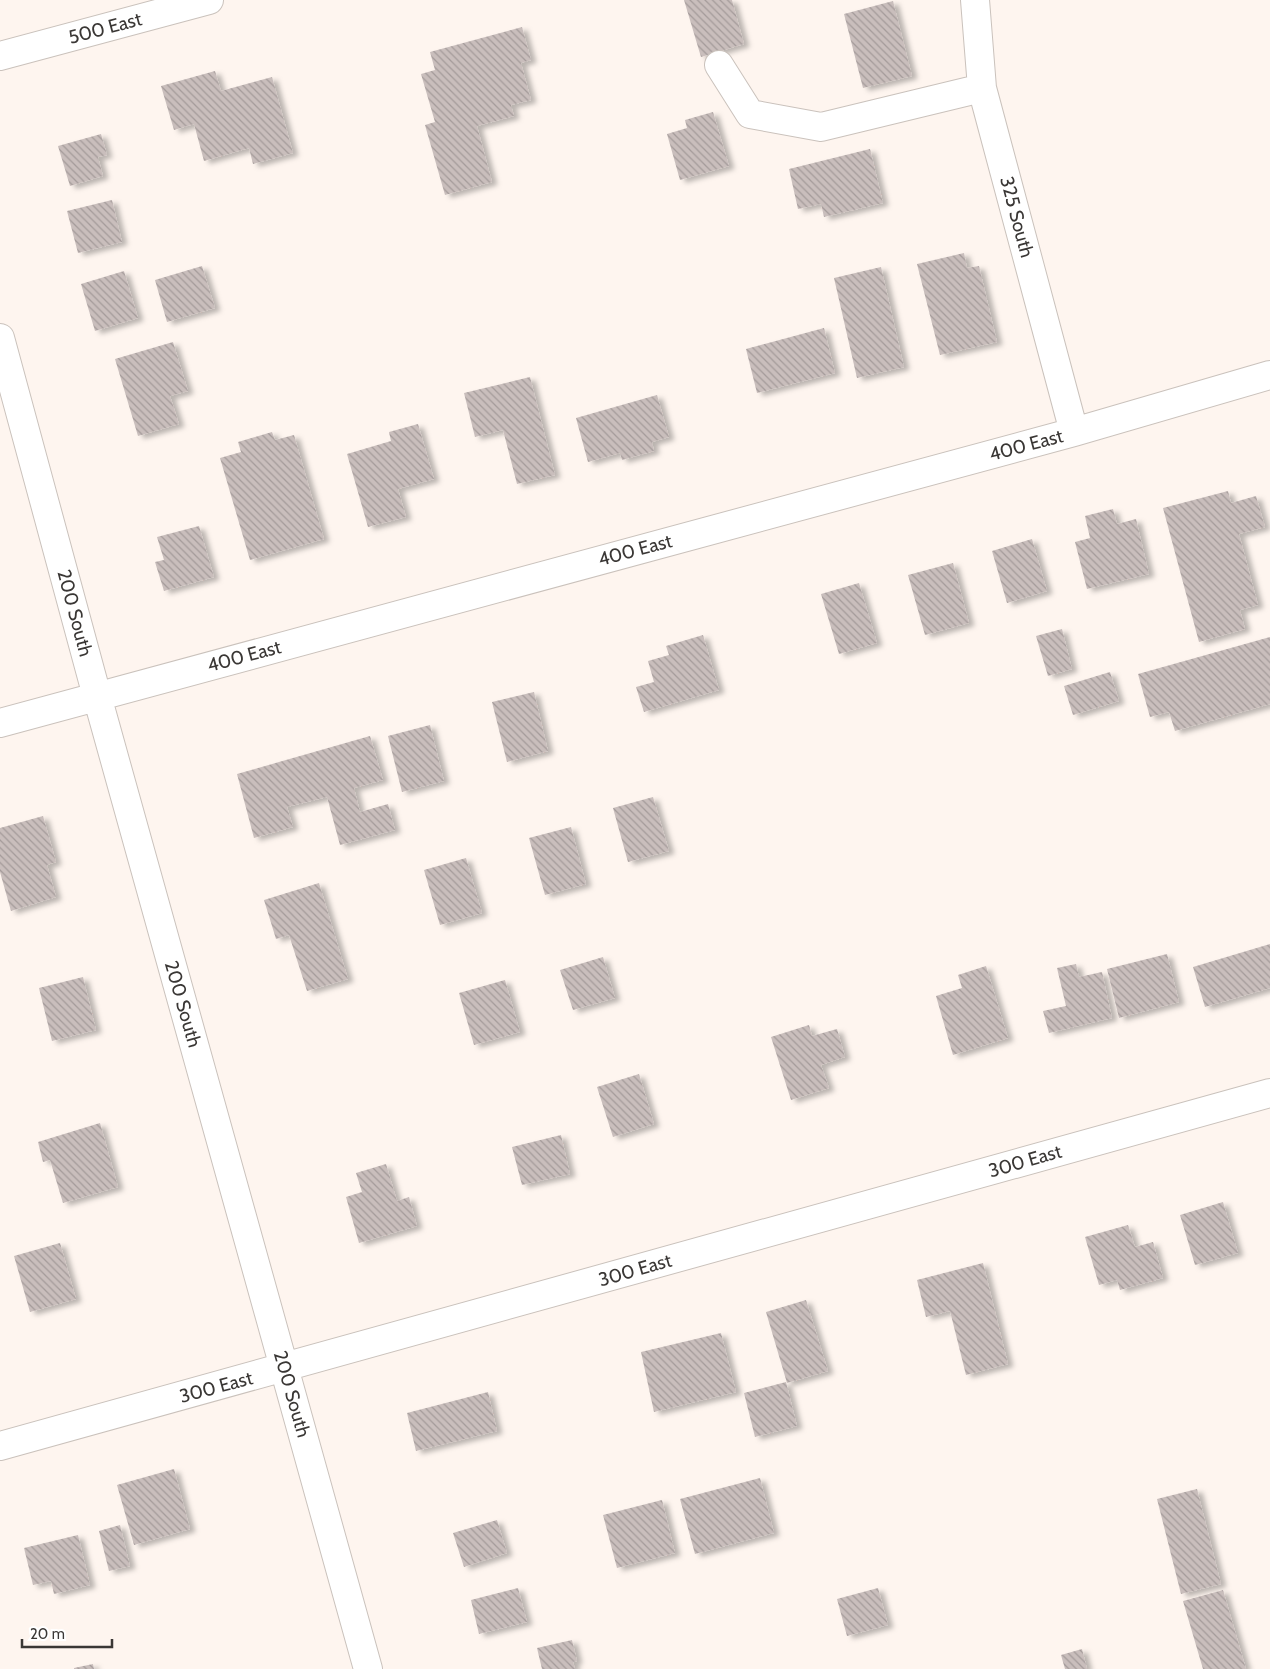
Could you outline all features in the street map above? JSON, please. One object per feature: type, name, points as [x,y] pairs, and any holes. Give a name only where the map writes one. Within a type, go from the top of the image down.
[{"type":"street","name":"500 East","points":[[0,56],[209,0]]},
{"type":"street","name":"325 South","points":[[975,0],[982,88],[1074,432]]},
{"type":"street","points":[[719,65],[750,114],[821,127],[982,88]]},
{"type":"street","name":"200 South","points":[[0,338],[97,696],[368,1669]]},
{"type":"street","name":"400 East","points":[[0,723],[1074,432],[1270,375]]},
{"type":"street","name":"300 East","points":[[0,1446],[1270,1093]]},
{"type":"building","points":[[684,0],[732,0],[744,44],[701,57]]},
{"type":"building","points":[[893,1],[912,76],[863,88],[844,14]]},
{"type":"building","points":[[522,27],[531,60],[521,63],[531,100],[511,105],[514,116],[477,126],[492,182],[445,195],[425,125],[435,122],[421,74],[435,70],[430,52]]},
{"type":"building","points":[[215,71],[221,91],[272,77],[293,153],[253,164],[249,148],[204,161],[194,124],[174,130],[161,86]]},
{"type":"building","points":[[713,112],[729,166],[680,180],[667,134],[687,128],[685,120]]},
{"type":"building","points":[[101,134],[107,155],[98,157],[103,176],[70,186],[58,146]]},
{"type":"building","points":[[870,149],[883,203],[824,217],[821,204],[798,209],[789,169]]},
{"type":"building","points":[[112,200],[122,242],[78,253],[67,211]]},
{"type":"building","points":[[964,253],[967,268],[979,266],[997,342],[940,355],[917,264]]},
{"type":"building","points":[[202,266],[215,308],[167,322],[155,280]]},
{"type":"building","points":[[881,267],[904,367],[857,378],[834,278]]},
{"type":"building","points":[[124,271],[138,318],[95,331],[81,284]]},
{"type":"building","points":[[824,328],[835,373],[757,393],[746,349]]},
{"type":"building","points":[[173,342],[188,391],[170,396],[179,424],[138,436],[115,359]]},
{"type":"building","points":[[530,377],[555,475],[517,484],[503,430],[475,437],[464,393]]},
{"type":"building","points":[[657,395],[669,437],[652,442],[654,451],[622,460],[620,453],[588,462],[576,418]]},
{"type":"building","points":[[418,424],[434,479],[398,489],[406,517],[368,527],[347,454],[391,441],[389,432]]},
{"type":"building","points":[[272,432],[275,440],[294,435],[324,539],[250,560],[220,458],[241,452],[238,442]]},
{"type":"building","points":[[1228,491],[1231,503],[1256,496],[1265,527],[1239,534],[1258,605],[1240,610],[1245,629],[1199,642],[1163,508]]},
{"type":"building","points":[[1113,509],[1117,524],[1136,519],[1149,574],[1087,589],[1075,542],[1090,538],[1085,516]]},
{"type":"building","points":[[199,526],[214,577],[164,591],[155,562],[164,560],[157,537]]},
{"type":"building","points":[[1032,539],[1047,591],[1007,603],[992,551]]},
{"type":"building","points":[[953,563],[969,623],[925,635],[908,575]]},
{"type":"building","points":[[859,583],[877,643],[839,654],[821,594]]},
{"type":"building","points":[[1062,629],[1072,669],[1048,676],[1036,636]]},
{"type":"building","points":[[703,635],[719,690],[644,712],[636,687],[654,682],[648,661],[669,655],[666,646]]},
{"type":"building","points":[[1270,637],[1270,704],[1175,731],[1169,712],[1150,717],[1138,674]]},
{"type":"building","points":[[1110,672],[1119,701],[1073,715],[1064,686]]},
{"type":"building","points":[[534,692],[548,751],[507,762],[492,702]]},
{"type":"building","points":[[430,725],[444,781],[402,792],[388,736]]},
{"type":"building","points":[[370,736],[383,780],[354,788],[360,812],[388,804],[395,830],[340,845],[327,797],[287,807],[293,827],[254,838],[237,774]]},
{"type":"building","points":[[653,797],[669,851],[628,862],[613,808]]},
{"type":"building","points":[[43,816],[56,862],[47,865],[56,897],[11,911],[0,872],[0,828]]},
{"type":"building","points":[[571,827],[586,884],[545,895],[529,838]]},
{"type":"building","points":[[466,858],[482,913],[440,925],[424,870]]},
{"type":"building","points":[[319,883],[348,979],[307,991],[289,935],[276,939],[264,900]]},
{"type":"building","points":[[1270,944],[1270,988],[1205,1007],[1193,967]]},
{"type":"building","points":[[1167,954],[1179,1002],[1119,1018],[1107,969]]},
{"type":"building","points":[[603,957],[615,998],[573,1010],[560,970]]},
{"type":"building","points":[[1076,964],[1079,977],[1102,972],[1112,1018],[1049,1033],[1043,1011],[1066,1006],[1057,968]]},
{"type":"building","points":[[986,966],[1008,1038],[953,1055],[936,996],[962,988],[958,975]]},
{"type":"building","points":[[83,977],[96,1030],[52,1041],[39,988]]},
{"type":"building","points":[[505,980],[520,1032],[474,1045],[459,993]]},
{"type":"building","points":[[809,1025],[812,1036],[837,1029],[845,1057],[821,1065],[829,1088],[791,1100],[771,1037]]},
{"type":"building","points":[[639,1074],[654,1124],[613,1137],[597,1087]]},
{"type":"building","points":[[100,1123],[118,1187],[63,1203],[50,1160],[43,1162],[38,1142]]},
{"type":"building","points":[[561,1135],[570,1174],[522,1185],[512,1147]]},
{"type":"building","points":[[386,1164],[397,1201],[409,1197],[417,1226],[359,1243],[346,1197],[362,1192],[356,1173]]},
{"type":"building","points":[[1223,1202],[1238,1253],[1195,1265],[1180,1215]]},
{"type":"building","points":[[1128,1225],[1135,1247],[1153,1242],[1163,1278],[1120,1290],[1117,1280],[1099,1285],[1085,1237]]},
{"type":"building","points":[[60,1243],[76,1299],[30,1312],[14,1256]]},
{"type":"building","points":[[983,1263],[1008,1364],[966,1375],[950,1311],[926,1317],[917,1280]]},
{"type":"building","points":[[806,1300],[828,1371],[787,1383],[766,1312]]},
{"type":"building","points":[[721,1333],[736,1392],[654,1412],[641,1352]]},
{"type":"building","points":[[786,1382],[797,1426],[755,1437],[744,1393]]},
{"type":"building","points":[[488,1392],[497,1431],[416,1451],[407,1413]]},
{"type":"building","points":[[174,1469],[190,1529],[134,1545],[117,1485]]},
{"type":"building","points":[[760,1478],[774,1533],[695,1554],[680,1499]]},
{"type":"building","points":[[1197,1489],[1221,1584],[1181,1594],[1157,1499]]},
{"type":"building","points":[[662,1500],[675,1553],[617,1568],[603,1515]]},
{"type":"building","points":[[497,1520],[507,1553],[464,1567],[453,1533]]},
{"type":"building","points":[[120,1525],[130,1566],[109,1571],[99,1531]]},
{"type":"building","points":[[78,1535],[90,1585],[54,1594],[51,1581],[33,1585],[24,1548]]},
{"type":"building","points":[[518,1588],[527,1622],[479,1634],[471,1600]]},
{"type":"building","points":[[878,1588],[888,1625],[847,1636],[837,1599]]},
{"type":"building","points":[[1223,1590],[1246,1669],[1203,1669],[1183,1601]]},
{"type":"building","points":[[572,1640],[577,1661],[573,1662],[575,1669],[542,1669],[537,1648]]},
{"type":"building","points":[[1082,1649],[1087,1669],[1065,1669],[1061,1655]]},
{"type":"building","points":[[93,1664],[94,1669],[74,1669],[74,1668]]}]
